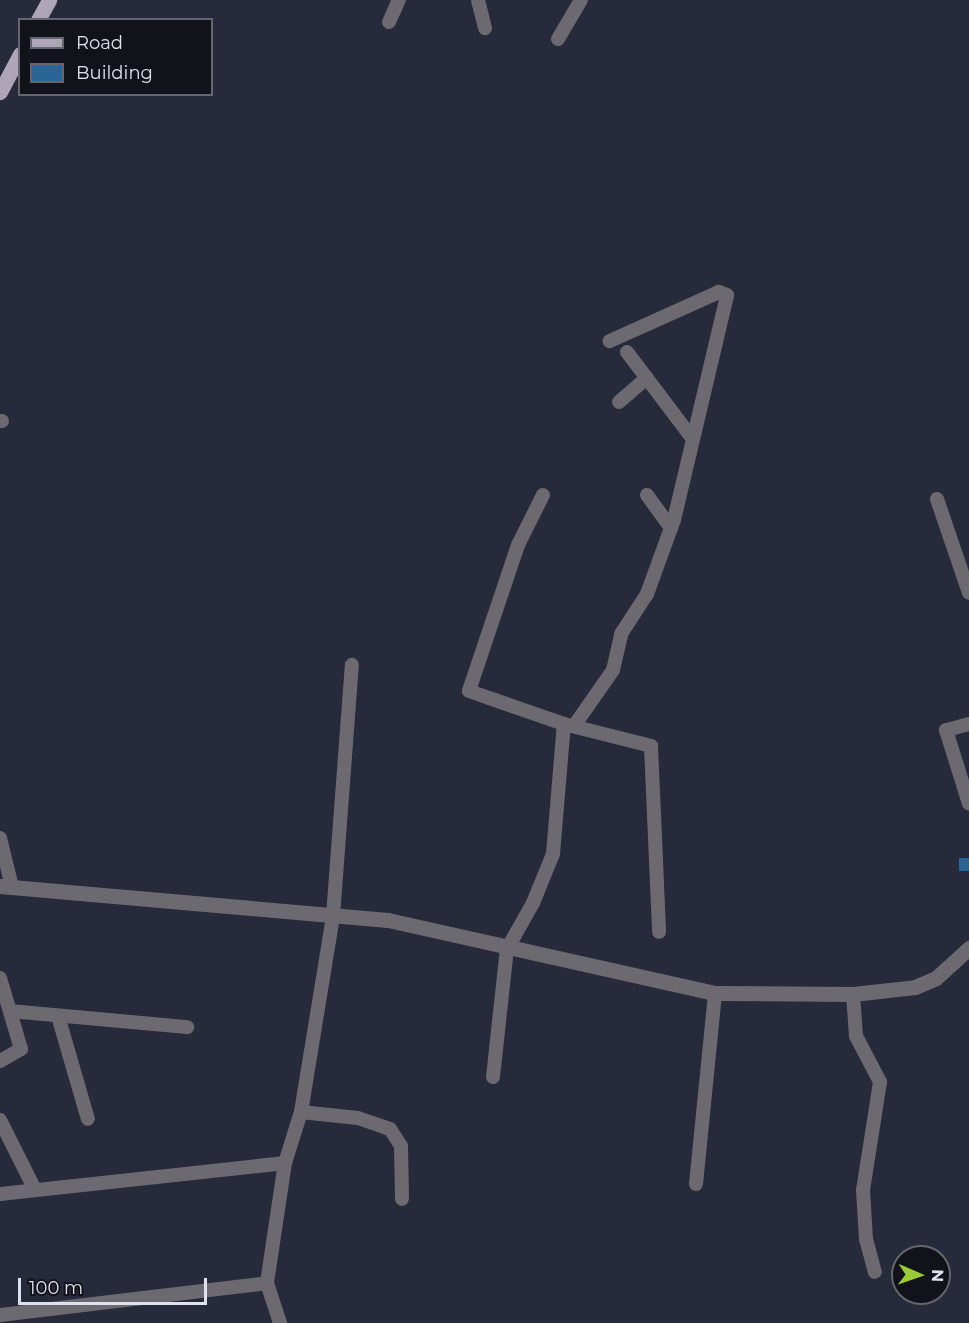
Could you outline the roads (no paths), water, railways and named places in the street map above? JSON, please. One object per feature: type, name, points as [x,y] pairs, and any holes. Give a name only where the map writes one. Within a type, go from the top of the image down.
[{"type":"main road","points":[[39,18],[49,0]]},
{"type":"main road","points":[[0,92],[4,73],[18,56]]},
{"type":"street","points":[[389,22],[399,0]]},
{"type":"street","points":[[478,0],[485,28]]},
{"type":"street","points":[[558,39],[581,0]]},
{"type":"street","points":[[493,1077],[507,949],[533,903],[553,854],[569,725],[613,670],[621,634],[647,594],[671,528],[727,295],[719,292],[610,341]]},
{"type":"street","points":[[627,352],[692,438]]},
{"type":"street","points":[[619,402],[646,378]]},
{"type":"street","points":[[543,495],[518,545],[469,691],[569,725],[651,746],[659,932]]},
{"type":"street","points":[[647,495],[671,528]]},
{"type":"street","points":[[938,499],[969,593]]},
{"type":"street","points":[[280,1323],[267,1283],[285,1163],[301,1112],[333,916],[352,665]]},
{"type":"street","points":[[969,724],[946,730],[969,804]]},
{"type":"street","points":[[0,838],[6,887],[407,924],[507,949],[715,993],[853,994],[926,985],[969,948]]},
{"type":"street","points":[[0,978],[21,1049],[0,1061]]},
{"type":"street","points":[[696,1184],[715,993]]},
{"type":"street","points":[[853,994],[856,1036],[880,1082],[863,1190],[866,1239],[875,1272]]},
{"type":"street","points":[[10,1011],[187,1027]]},
{"type":"street","points":[[58,1016],[88,1119]]},
{"type":"street","points":[[301,1112],[358,1118],[390,1129],[401,1146],[402,1199]]},
{"type":"street","points":[[0,1120],[35,1190]]},
{"type":"street","points":[[0,1194],[285,1163]]},
{"type":"street","points":[[0,1315],[267,1283]]}]
